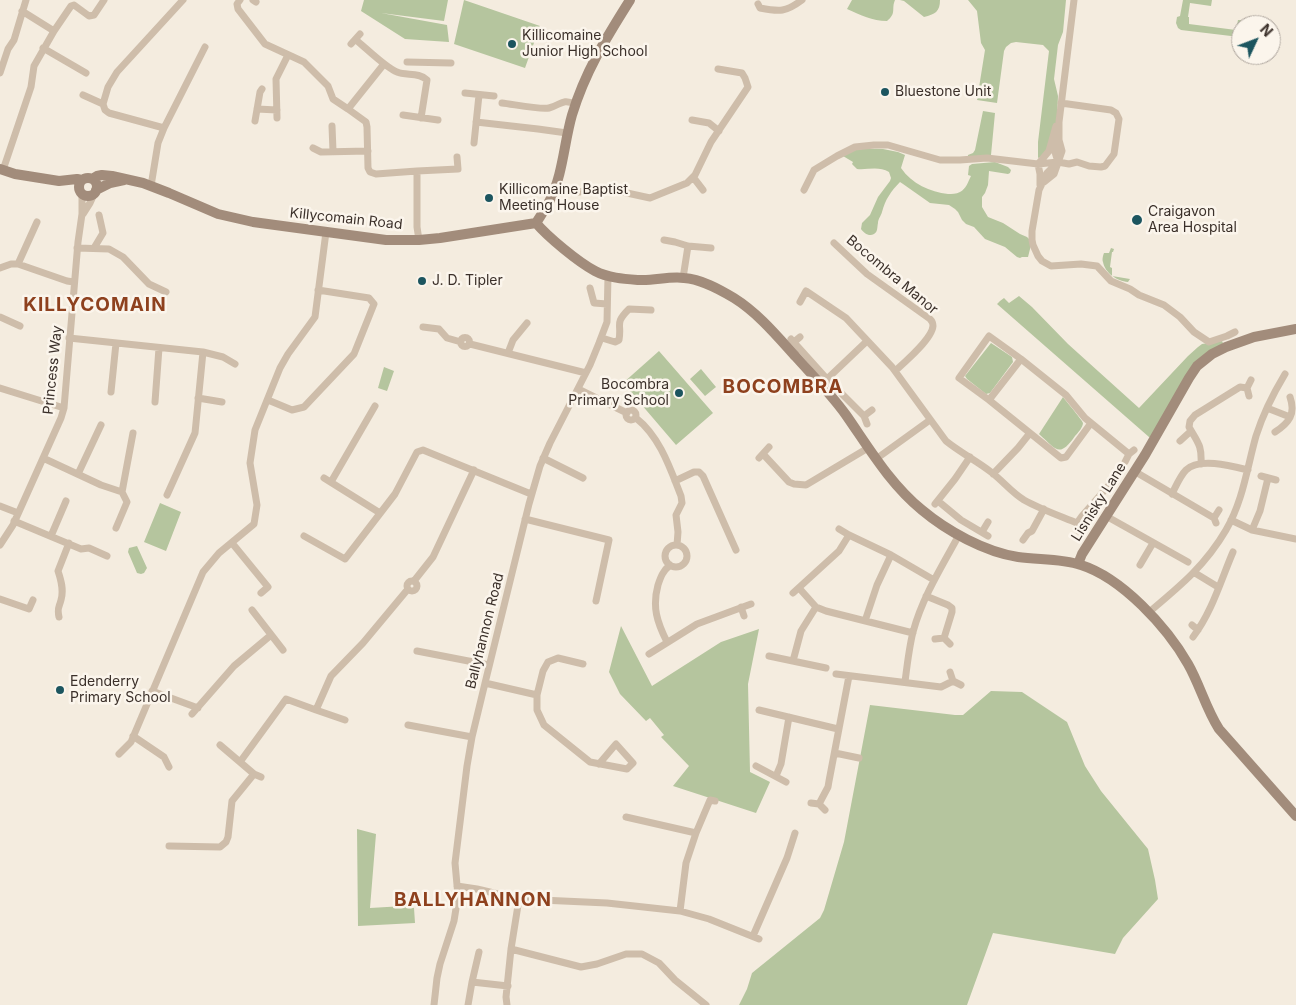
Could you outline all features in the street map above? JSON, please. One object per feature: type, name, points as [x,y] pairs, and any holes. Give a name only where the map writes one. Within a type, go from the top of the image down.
[{"type":"street","points":[[0,73],[8,50],[14,40],[26,0]]},
{"type":"street","points":[[1,169],[31,87],[34,66],[43,48],[71,6],[74,5],[89,16],[94,15],[104,0]]},
{"type":"street","points":[[164,128],[109,113],[105,110],[103,104],[108,87],[117,72],[183,0]]},
{"type":"street","points":[[240,0],[237,7],[239,11],[263,42],[301,60],[328,86],[336,101],[366,122],[368,127],[368,168],[370,172],[376,174],[416,170],[458,169],[456,157]]},
{"type":"street","points":[[630,0],[601,46],[581,87],[567,133],[555,188],[547,206],[536,223],[544,232],[576,258],[595,271],[608,276],[642,280],[683,278],[700,282],[736,299],[755,314],[811,374],[838,406],[900,490],[941,524],[987,548],[1017,556],[1078,564],[1111,578],[1169,636],[1188,664],[1219,729],[1296,816]]},
{"type":"street","points":[[758,4],[760,8],[785,11],[802,0]]},
{"type":"street","points":[[1042,185],[1054,174],[1062,151],[1059,140],[1059,122],[1074,0]]},
{"type":"street","points":[[22,11],[54,31]]},
{"type":"street","points":[[356,39],[395,72],[417,75],[427,80],[421,118]]},
{"type":"street","points":[[151,186],[158,143],[205,47]]},
{"type":"street","points":[[43,48],[86,73]]},
{"type":"street","points":[[257,108],[277,114],[276,79],[288,55]]},
{"type":"street","points":[[407,62],[451,63]]},
{"type":"street","points":[[417,75],[418,63]]},
{"type":"street","points":[[348,109],[384,64]]},
{"type":"street","points":[[555,188],[570,192],[580,192],[593,188],[604,188],[650,198],[687,183],[695,175],[711,142],[748,87],[746,78],[742,73],[718,69]]},
{"type":"street","points":[[255,121],[262,89]]},
{"type":"street","points":[[465,93],[494,96]]},
{"type":"street","points":[[83,94],[103,104]]},
{"type":"street","points":[[474,143],[479,95]]},
{"type":"street","points":[[502,103],[548,108],[563,102],[576,104]]},
{"type":"street","points":[[804,190],[814,170],[855,147],[874,145],[888,145],[940,160],[987,158],[1038,164],[1058,162],[1069,164],[1077,162],[1097,168],[1105,166],[1114,154],[1119,119],[1116,112],[1061,103]]},
{"type":"street","points":[[403,116],[438,120]]},
{"type":"street","points":[[692,120],[709,123],[719,130]]},
{"type":"street","points":[[476,122],[567,133]]},
{"type":"street","points":[[1038,164],[1049,151],[1056,126],[1059,122]]},
{"type":"street","points":[[332,126],[333,151]]},
{"type":"street","points":[[313,148],[321,152],[368,151]]},
{"type":"street","points":[[1038,164],[1042,185],[1032,240],[1042,261],[1052,266],[1075,264],[1097,266],[1111,281],[1164,305],[1180,317],[1194,332],[1209,342],[1235,332]]},
{"type":"street","name":"Killycomain Road","points":[[1,169],[15,174],[58,181],[77,179],[84,186],[97,176],[112,176],[151,186],[218,214],[253,222],[386,240],[440,238],[536,223]]},
{"type":"street","points":[[416,170],[419,240]]},
{"type":"street","points":[[693,177],[703,190]]},
{"type":"street","points":[[95,192],[96,185],[84,186],[86,196],[95,192],[110,183],[125,180]]},
{"type":"street","name":"Princess Way","points":[[0,545],[8,534],[18,513],[58,426],[64,408],[84,186]]},
{"type":"street","name":"Princess Way","points":[[82,214],[95,192]]},
{"type":"street","points":[[94,248],[104,233],[99,215]]},
{"type":"street","points":[[18,264],[37,222]]},
{"type":"street","points":[[119,754],[131,742],[203,572],[215,557],[254,524],[258,505],[250,463],[255,430],[280,368],[315,317],[326,232]]},
{"type":"street","points":[[664,240],[688,246],[711,248]]},
{"type":"street","name":"Bocombra Manor","points":[[834,243],[867,274],[930,319],[932,323],[933,326],[925,341],[895,372]]},
{"type":"street","points":[[683,278],[688,246]]},
{"type":"street","points":[[77,248],[109,249],[123,256],[149,284],[166,292]]},
{"type":"street","points":[[0,268],[11,264],[18,264],[74,282]]},
{"type":"street","name":"Ballyhannon Road","points":[[434,1005],[438,971],[454,921],[458,896],[456,863],[472,736],[531,494],[543,458],[586,373],[607,322],[608,276]]},
{"type":"street","points":[[590,288],[594,303],[607,304]]},
{"type":"street","points":[[800,302],[804,289],[846,318],[895,372],[946,441],[993,474],[1009,490],[1025,500],[1078,523]]},
{"type":"street","points":[[268,400],[292,410],[304,407],[354,354],[374,304],[369,298],[318,290]]},
{"type":"street","points":[[602,338],[615,342],[619,340],[619,325],[622,316],[629,309],[651,310]]},
{"type":"street","points":[[0,317],[20,326]]},
{"type":"street","points":[[508,353],[512,340],[528,322]]},
{"type":"street","points":[[423,327],[439,330],[447,338],[461,342],[462,338],[467,337],[470,344],[586,373]]},
{"type":"street","name":"Lisnisky Lane","points":[[1078,564],[1082,554],[1197,366],[1212,354],[1226,347],[1254,338],[1296,329]]},
{"type":"street","points":[[1091,423],[1066,457],[1062,458],[959,378],[989,336],[1066,395],[1091,423],[1131,452],[1125,462]]},
{"type":"street","points":[[69,338],[203,352],[223,357],[235,364]]},
{"type":"street","points":[[795,339],[827,379],[864,416],[867,424]]},
{"type":"street","points":[[827,379],[867,341]]},
{"type":"street","points":[[111,392],[116,343]]},
{"type":"street","points":[[155,402],[159,348]]},
{"type":"street","points":[[167,495],[195,433],[203,352]]},
{"type":"street","points":[[989,400],[1021,359]]},
{"type":"street","points":[[1148,614],[1195,573],[1227,529],[1242,490],[1256,436],[1273,394],[1285,374]]},
{"type":"street","points":[[1249,396],[1247,388],[1251,380]]},
{"type":"street","points":[[1201,464],[1202,452],[1189,427],[1190,421],[1240,387],[1247,388]]},
{"type":"street","points":[[0,388],[64,408]]},
{"type":"street","points":[[578,389],[627,413],[630,410],[634,411],[637,415],[636,418],[647,427],[661,449],[681,496],[682,503],[676,515],[678,532],[676,544]]},
{"type":"street","points":[[1275,432],[1285,426],[1290,418],[1293,405],[1290,397]]},
{"type":"street","points":[[198,398],[222,402]]},
{"type":"street","points":[[376,406],[328,480],[380,513]]},
{"type":"street","points":[[1267,408],[1290,418]]},
{"type":"street","points":[[864,416],[872,410]]},
{"type":"street","points":[[876,460],[930,420]]},
{"type":"street","points":[[78,474],[101,424]]},
{"type":"street","points":[[1180,440],[1191,431]]},
{"type":"street","points":[[116,528],[127,502],[122,492],[133,433]]},
{"type":"street","points":[[993,474],[1030,433]]},
{"type":"street","points":[[769,447],[761,456],[789,482],[806,485],[868,448]]},
{"type":"street","points":[[304,536],[345,559],[395,494],[418,452],[423,450],[531,494]]},
{"type":"street","points":[[970,457],[937,502],[961,520],[985,534],[988,522]]},
{"type":"street","points":[[43,458],[122,492]]},
{"type":"street","points":[[543,458],[583,478]]},
{"type":"street","points":[[1172,494],[1184,472],[1190,466],[1221,464],[1248,470]]},
{"type":"street","points":[[316,710],[331,676],[363,643],[408,589],[408,583],[414,581],[433,557],[474,470]]},
{"type":"street","points":[[1134,471],[1215,520],[1219,510]]},
{"type":"street","points":[[675,481],[694,472],[699,472],[703,476],[736,550]]},
{"type":"street","points":[[1252,530],[1260,511],[1268,478]]},
{"type":"street","points":[[1079,531],[1078,523],[1107,486]]},
{"type":"street","points":[[51,536],[66,501]]},
{"type":"street","points":[[0,506],[18,513]]},
{"type":"street","points":[[1021,541],[1032,531],[1044,509]]},
{"type":"street","points":[[1106,516],[1188,562]]},
{"type":"street","points":[[525,519],[608,540],[596,601]]},
{"type":"street","points":[[1231,520],[1252,530],[1296,539]]},
{"type":"street","points":[[14,521],[81,549],[89,548],[107,556]]},
{"type":"street","points":[[839,529],[891,555],[934,580]]},
{"type":"street","points":[[849,535],[839,551],[796,591],[816,607],[826,611],[913,633]]},
{"type":"street","points":[[905,682],[913,633],[926,596],[960,535]]},
{"type":"street","points":[[232,543],[268,587],[260,593]]},
{"type":"street","points":[[1140,565],[1153,543]]},
{"type":"street","points":[[59,616],[58,609],[62,599],[62,585],[58,571],[69,544]]},
{"type":"street","points":[[676,544],[683,547],[687,554],[686,561],[677,567],[670,565],[665,559],[665,552],[670,546],[676,544]]},
{"type":"street","points":[[865,621],[877,585],[891,555]]},
{"type":"street","points":[[1193,637],[1195,628],[1214,599],[1229,556]]},
{"type":"street","points":[[667,642],[658,622],[655,605],[656,592],[663,571],[670,565]]},
{"type":"street","points":[[1195,573],[1218,587]]},
{"type":"street","points":[[926,596],[952,608],[944,638]]},
{"type":"street","points":[[0,599],[29,609],[33,600]]},
{"type":"street","points":[[649,654],[697,624],[751,604]]},
{"type":"street","points":[[741,607],[744,616]]},
{"type":"street","points":[[793,661],[801,631],[816,607]]},
{"type":"street","points":[[252,610],[283,650]]},
{"type":"street","points":[[192,714],[234,666],[272,635]]},
{"type":"street","points":[[936,640],[944,638]]},
{"type":"street","points":[[944,638],[950,644]]},
{"type":"street","points":[[417,651],[489,665]]},
{"type":"street","points":[[769,656],[826,668]]},
{"type":"street","points":[[583,664],[558,658],[548,662],[543,671],[537,695],[537,710],[544,725],[590,762],[599,764],[627,769],[633,763],[616,744],[599,764]]},
{"type":"street","points":[[950,672],[953,681],[961,685]]},
{"type":"street","points":[[836,674],[941,687],[953,681]]},
{"type":"street","points":[[825,810],[815,803],[828,787],[849,676]]},
{"type":"street","points":[[485,683],[537,695]]},
{"type":"street","points":[[152,691],[198,708]]},
{"type":"street","points":[[240,762],[286,699],[345,720]]},
{"type":"street","points":[[759,710],[838,729]]},
{"type":"street","points":[[776,776],[781,764],[790,717]]},
{"type":"street","points":[[408,725],[472,736]]},
{"type":"street","points":[[133,736],[164,757],[168,767]]},
{"type":"street","points":[[169,846],[220,847],[226,842],[232,801],[257,775],[220,745]]},
{"type":"street","points":[[834,754],[859,758]]},
{"type":"street","points":[[756,766],[786,782]]},
{"type":"street","points":[[680,911],[686,863],[710,800],[715,801]]},
{"type":"street","points":[[626,817],[696,833]]},
{"type":"street","points":[[457,886],[519,899],[607,903],[680,911],[709,919],[756,938],[787,858],[797,838]]},
{"type":"street","points":[[507,1005],[511,949],[519,899]]},
{"type":"street","points":[[511,949],[582,967],[626,954],[642,954],[659,963],[675,980],[706,1005]]},
{"type":"street","points":[[468,1005],[479,952]]},
{"type":"street","points":[[472,982],[508,986]]},
{"type":"green space","points":[[364,0],[448,0],[444,21],[381,13],[447,25],[449,42],[405,39],[361,11]]},
{"type":"green space","points":[[464,0],[540,26],[525,68],[454,44]]},
{"type":"green space","points":[[852,0],[895,0],[893,13],[887,21],[871,19],[847,9]]},
{"type":"green space","points":[[900,0],[940,0],[936,12],[924,17]]},
{"type":"green space","points":[[968,0],[1066,0],[1063,32],[1058,45],[1054,79],[1058,96],[1057,119],[1046,152],[1038,158],[1038,142],[1049,51],[1043,45],[1011,43],[1004,51],[997,103],[977,100],[985,50],[981,43],[977,11]]},
{"type":"green space","points":[[1183,0],[1212,0],[1211,6],[1190,3],[1189,24],[1231,29],[1231,36],[1181,30],[1176,23],[1177,17],[1180,16]]},
{"type":"green space","points":[[983,111],[995,113],[991,155],[988,157],[968,157],[975,150]]},
{"type":"green space","points":[[883,149],[905,155],[901,168],[910,179],[928,189],[948,194],[957,193],[964,189],[971,176],[968,175],[969,166],[972,164],[995,162],[1008,167],[1011,170],[1008,174],[989,171],[988,185],[982,197],[982,207],[988,217],[1003,223],[1029,239],[1031,245],[1028,257],[1017,257],[1005,247],[985,239],[974,227],[962,220],[955,209],[949,205],[930,203],[900,182],[887,200],[878,220],[876,232],[870,235],[865,233],[861,229],[862,223],[870,215],[878,197],[891,178],[889,172],[881,169],[857,169],[852,164],[853,162],[843,156],[857,150]]},
{"type":"green space","points":[[1111,248],[1114,249],[1110,267],[1112,268],[1112,276],[1106,270],[1103,260],[1104,253],[1109,253]]},
{"type":"green space","points":[[1113,276],[1130,279],[1128,282]]},
{"type":"green space","points":[[1019,296],[1068,344],[1139,408],[1198,347],[1202,344],[1222,341],[1223,343],[1215,349],[1151,437],[1149,437],[997,304],[1004,298],[1009,303]]},
{"type":"green space","points":[[991,343],[1012,357],[1013,362],[990,393],[986,394],[965,376]]},
{"type":"green space","points":[[659,351],[713,413],[676,445],[623,383]]},
{"type":"green space","points":[[384,367],[394,371],[387,391],[378,388]]},
{"type":"green space","points":[[701,369],[716,387],[705,396],[690,379]]},
{"type":"green space","points":[[1063,397],[1083,423],[1080,430],[1065,448],[1057,449],[1039,434]]},
{"type":"green space","points":[[160,503],[181,512],[166,551],[144,542]]},
{"type":"green space","points":[[137,546],[147,568],[141,574],[137,573],[128,552],[129,548]]},
{"type":"green space","points":[[621,626],[652,686],[721,642],[759,629],[748,684],[750,772],[770,782],[756,813],[673,786],[689,766],[661,737],[664,735],[650,718],[646,721],[620,694],[609,672]]},
{"type":"green space","points":[[991,691],[1022,692],[1067,722],[1085,766],[1101,791],[1148,849],[1158,899],[1123,938],[1115,954],[993,933],[967,1005],[739,1005],[752,973],[820,918],[824,910],[844,842],[870,705],[963,715]]},
{"type":"green space","points":[[357,829],[376,834],[370,908],[404,906],[414,908],[415,923],[358,926]]},
{"type":"place","name":"Killicomaine Junior High School","points":[[512,44]]},
{"type":"place","name":"Bluestone Unit","points":[[885,92]]},
{"type":"place","name":"Killicomaine Baptist Meeting House","points":[[489,198]]},
{"type":"place","name":"Craigavon Area Hospital","points":[[1137,220]]},
{"type":"place","name":"J. D. Tipler","points":[[422,281]]},
{"type":"place","name":"Bocombra Primary School","points":[[679,393]]},
{"type":"place","name":"Edenderry Primary School","points":[[60,690]]},
{"type":"district","name":"KILLYCOMAIN","points":[[95,305]]},
{"type":"district","name":"BOCOMBRA","points":[[783,387]]},
{"type":"district","name":"BALLYHANNON","points":[[473,900]]}]
